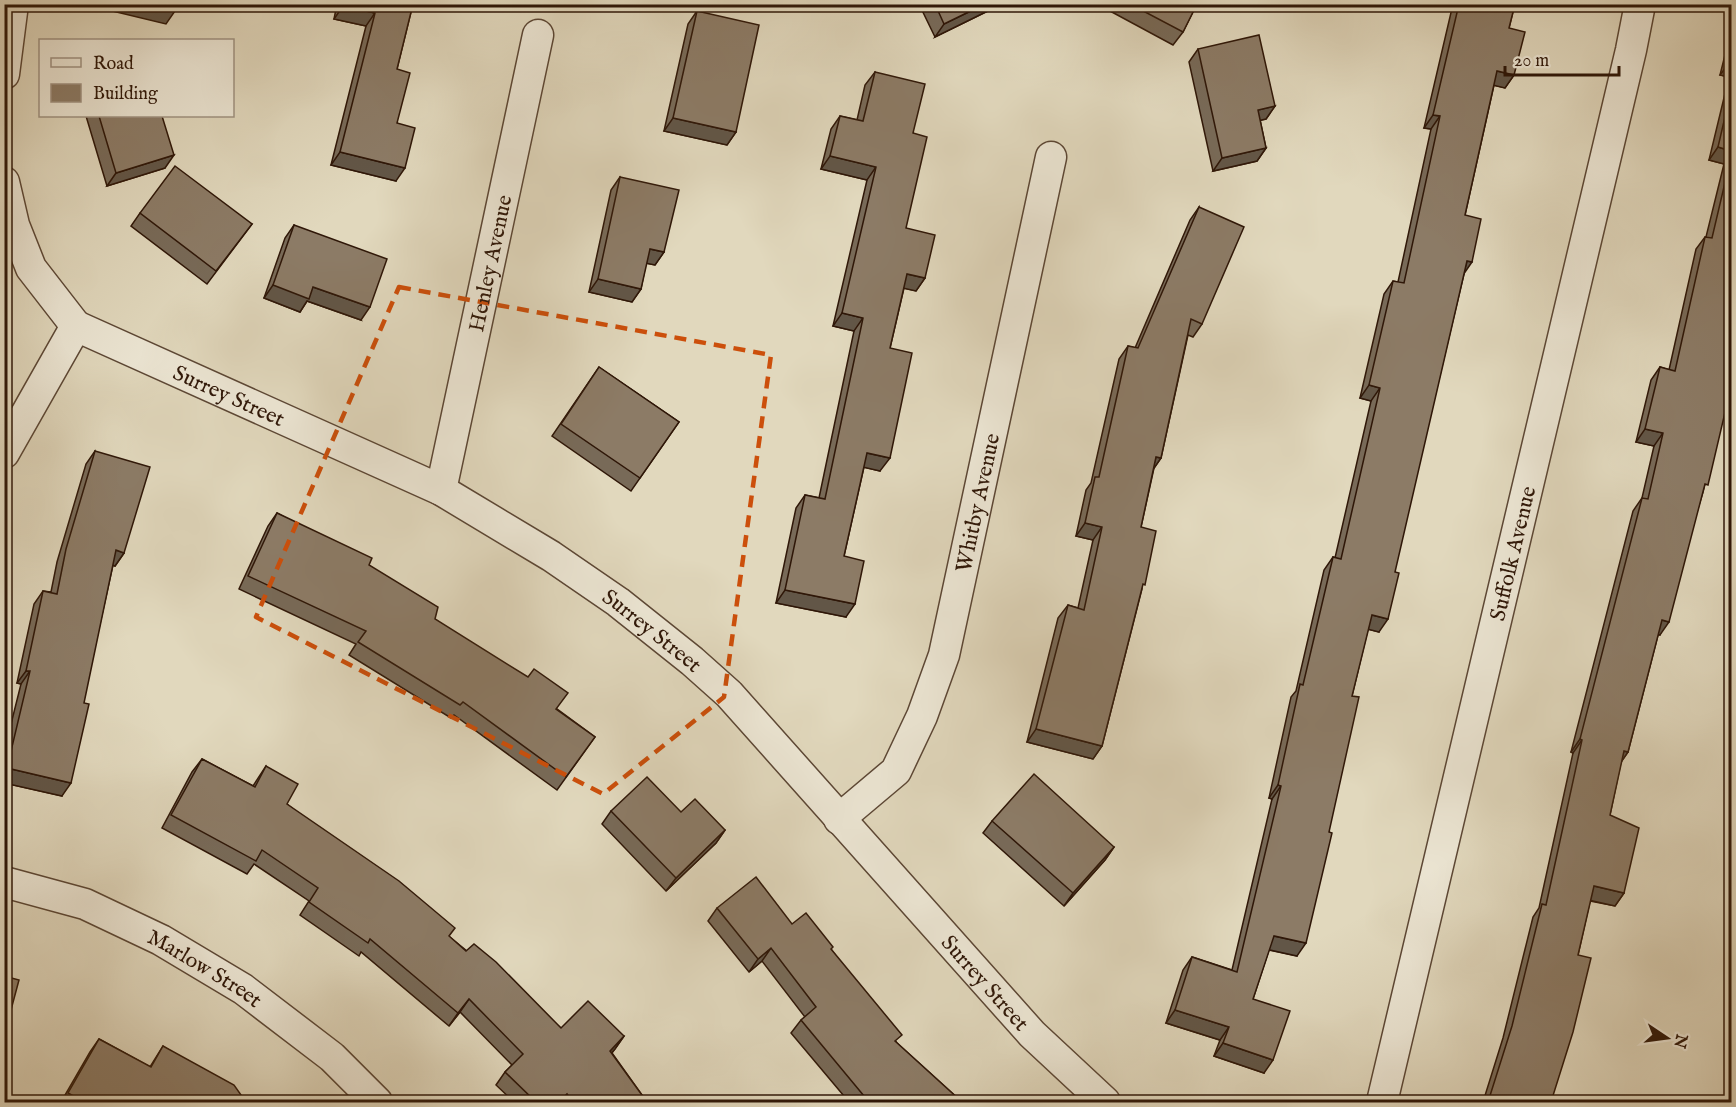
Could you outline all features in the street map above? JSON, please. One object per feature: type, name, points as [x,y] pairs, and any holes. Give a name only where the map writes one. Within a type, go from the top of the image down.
[{"type":"street","points":[[4,74],[13,4]]},
{"type":"street","name":"Suffolk Avenue","points":[[1382,1102],[1640,4]]},
{"type":"street","name":"Henley Avenue","points":[[441,490],[538,35]]},
{"type":"street","name":"Whitby Avenue","points":[[839,819],[896,771],[922,716],[944,655],[1051,157]]},
{"type":"street","points":[[4,182],[14,225],[31,268],[76,326],[4,453]]},
{"type":"street","name":"Surrey Street","points":[[76,326],[441,490],[551,556],[618,602],[729,694],[1032,1034],[1105,1102]]},
{"type":"street","name":"Marlow Street","points":[[4,882],[85,904],[161,940],[243,989],[332,1057],[377,1102]]},
{"type":"highlighted area","points":[[399,287],[771,355],[724,697],[603,794],[256,617]]},
{"type":"building","points":[[149,4],[177,4],[175,11]]},
{"type":"building","points":[[343,4],[413,4],[397,69],[410,73],[397,123],[415,128],[405,168],[340,152],[375,13],[343,6]]},
{"type":"building","points":[[935,4],[985,4],[944,24]]},
{"type":"building","points":[[1130,4],[1197,4],[1183,32]]},
{"type":"building","points":[[1459,4],[1515,4],[1509,28],[1525,32],[1514,75],[1497,71],[1465,215],[1481,219],[1472,262],[1467,261],[1395,572],[1399,573],[1388,619],[1372,615],[1352,696],[1359,697],[1329,832],[1332,833],[1306,943],[1274,936],[1253,999],[1290,1011],[1273,1060],[1223,1043],[1229,1027],[1175,1010],[1192,957],[1237,972],[1281,786],[1278,785],[1300,684],[1303,685],[1333,557],[1341,559],[1380,388],[1369,385],[1393,281],[1404,283],[1440,116],[1433,115]]},
{"type":"building","points":[[697,11],[759,25],[736,132],[673,118]]},
{"type":"building","points":[[1259,35],[1275,106],[1258,110],[1266,148],[1222,158],[1198,49]]},
{"type":"building","points":[[875,72],[925,84],[913,133],[927,137],[906,228],[935,235],[925,278],[907,274],[890,348],[912,353],[890,458],[867,453],[844,556],[864,561],[855,604],[785,590],[805,495],[825,499],[863,318],[842,313],[876,167],[830,156],[840,116],[863,121]]},
{"type":"building","points":[[1731,91],[1731,151],[1718,147]]},
{"type":"building","points":[[99,117],[162,117],[174,155],[116,173]]},
{"type":"building","points":[[1731,157],[1731,374],[1729,384],[1731,387],[1708,485],[1705,484],[1669,622],[1662,620],[1628,752],[1624,751],[1610,815],[1639,828],[1624,893],[1594,886],[1578,955],[1591,958],[1573,1032],[1551,1102],[1488,1102],[1512,1026],[1542,904],[1546,905],[1582,740],[1580,739],[1642,498],[1648,499],[1663,433],[1645,429],[1660,367],[1675,371],[1705,237],[1712,238]]},
{"type":"building","points":[[175,166],[252,224],[216,271],[140,213]]},
{"type":"building","points":[[620,177],[679,190],[664,252],[650,249],[641,289],[598,279]]},
{"type":"building","points":[[1199,207],[1244,227],[1202,324],[1191,319],[1161,458],[1156,457],[1141,527],[1156,531],[1145,585],[1143,584],[1102,746],[1036,729],[1068,605],[1084,610],[1102,527],[1085,523],[1095,477],[1099,477],[1128,346],[1138,348]]},
{"type":"building","points":[[294,225],[387,259],[370,307],[313,287],[309,299],[273,285]]},
{"type":"building","points":[[599,367],[679,422],[640,478],[561,424]]},
{"type":"building","points":[[95,451],[150,467],[124,553],[116,550],[84,703],[89,704],[71,783],[7,768],[30,671],[26,671],[43,591],[57,594],[66,549]]},
{"type":"building","points":[[277,513],[372,558],[369,565],[438,607],[435,619],[528,677],[534,669],[568,693],[556,709],[595,737],[566,777],[463,702],[460,705],[358,642],[366,631],[248,576]]},
{"type":"building","points":[[202,759],[255,787],[266,766],[298,784],[287,804],[399,881],[455,928],[449,936],[466,951],[474,944],[496,962],[561,1028],[588,1001],[624,1036],[610,1051],[647,1102],[573,1102],[567,1094],[559,1102],[536,1102],[505,1072],[523,1054],[469,999],[458,1013],[370,939],[368,943],[309,902],[318,888],[262,850],[256,861],[171,815]]},
{"type":"building","points":[[1034,774],[1114,847],[1073,893],[992,821]]},
{"type":"building","points":[[647,777],[681,812],[695,799],[725,830],[676,878],[611,811]]},
{"type":"building","points":[[756,877],[792,924],[806,913],[833,947],[831,949],[902,1035],[895,1041],[962,1102],[869,1102],[801,1020],[816,1007],[771,948],[758,959],[717,908]]},
{"type":"building","points":[[4,976],[19,980],[4,1036]]},
{"type":"building","points":[[99,1039],[151,1067],[163,1046],[234,1085],[246,1102],[84,1102],[68,1093]]}]
